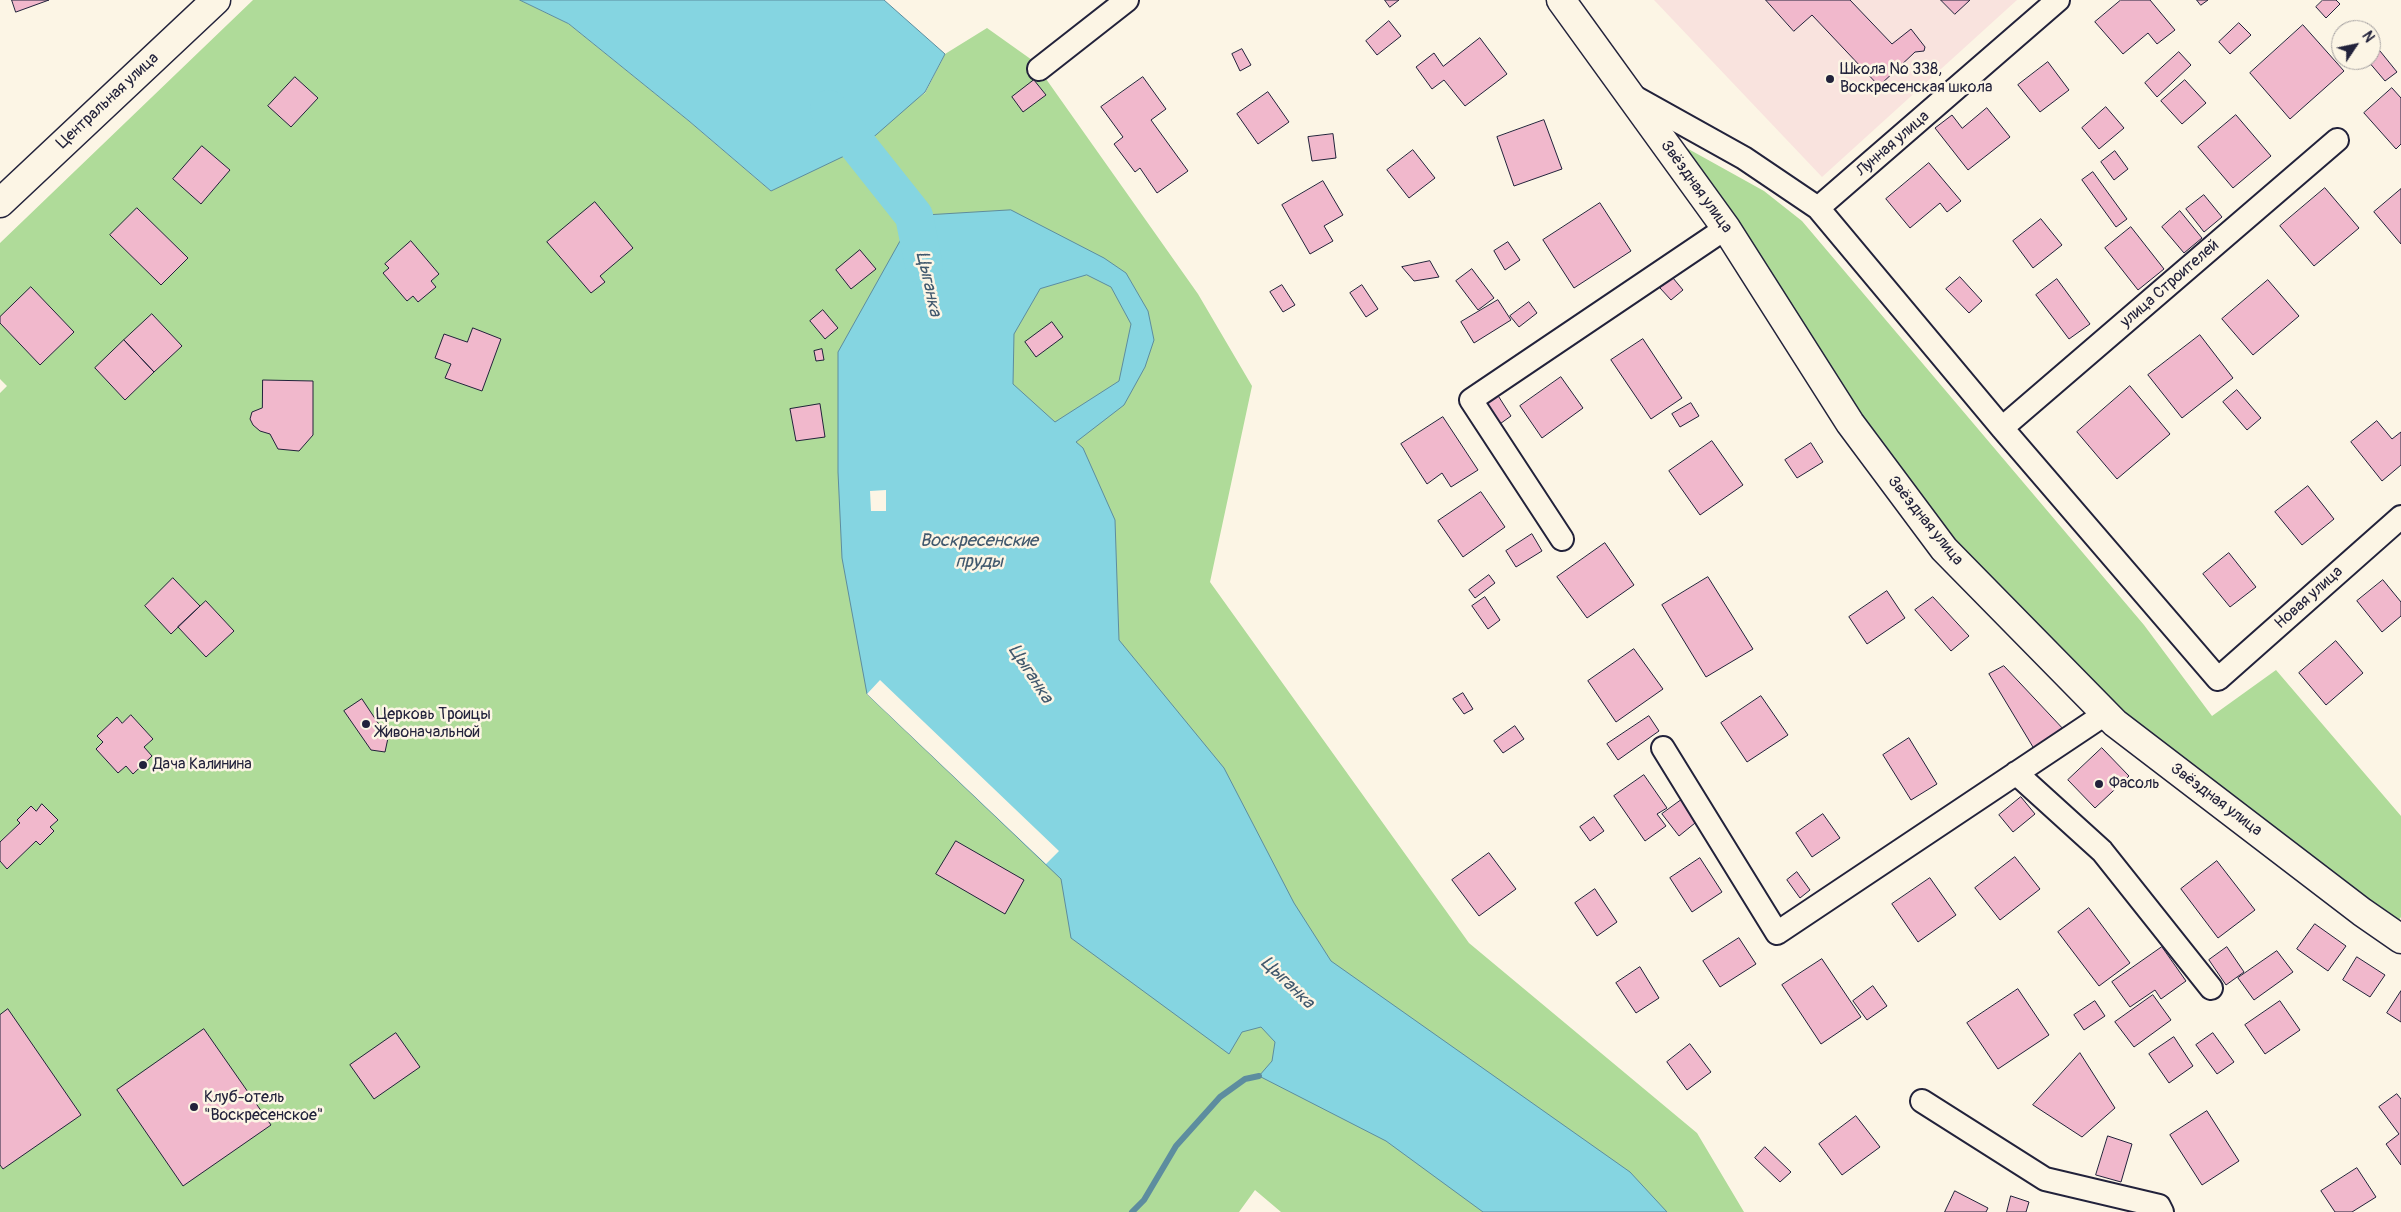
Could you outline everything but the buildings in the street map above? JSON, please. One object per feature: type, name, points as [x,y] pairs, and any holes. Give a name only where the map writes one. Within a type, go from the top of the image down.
[{"type":"street","name":"Центральная улица","points":[[0,202],[216,0]]},
{"type":"street","points":[[1039,69],[1127,0]]},
{"type":"street","name":"Звёздная улица","points":[[1561,0],[1726,228],[1850,423],[1944,549],[2106,714],[2362,912],[2401,938]]},
{"type":"street","name":"Лунная улица","points":[[1818,208],[2058,0]]},
{"type":"street","points":[[1630,95],[1744,158],[1818,208],[2002,428]]},
{"type":"street","name":"улица Строителей","points":[[2002,428],[2338,140]]},
{"type":"street","points":[[1562,539],[1471,400],[1726,228]]},
{"type":"street","name":"Новая улица","points":[[2002,428],[2218,679],[2401,517]]},
{"type":"street","points":[[1662,748],[1777,932],[2106,714]]},
{"type":"street","points":[[2016,773],[2102,851],[2211,988]]},
{"type":"street","points":[[1922,1101],[2045,1179],[2158,1206],[2162,1212]]},
{"type":"shaded area","name":"Школа № 338, Воскресенская школа","points":[[1654,0],[2017,0],[1822,177]]},
{"type":"green space","name":"Клуб-отель \"Воскресенское\"","points":[[253,0],[520,0],[569,24],[689,121],[771,191],[925,93],[945,54],[987,28],[1032,60],[1198,294],[1252,386],[1210,582],[1469,943],[1697,1133],[1744,1212],[1281,1212],[1255,1190],[1239,1212],[0,1212],[0,393],[7,386],[0,379],[0,243]]},
{"type":"green space","points":[[1683,146],[1764,191],[1802,221],[2144,625],[2212,716],[2276,670],[2401,816],[2401,917],[2395,926],[2077,677],[1905,487]]},
{"type":"water","points":[[520,0],[884,0],[945,54],[925,92],[861,148],[771,191],[689,121],[569,24]]},
{"type":"water","name":"Воскресенские пруды","points":[[1011,210],[1104,258],[1126,273],[1148,311],[1154,340],[1145,367],[1124,405],[1076,442],[1083,448],[1115,520],[1119,640],[1224,768],[1294,903],[1331,961],[1630,1172],[1667,1212],[1483,1212],[1386,1141],[1259,1076],[1272,1061],[1275,1042],[1261,1027],[1242,1032],[1229,1054],[1071,938],[1061,879],[867,694],[842,558],[838,472],[838,352],[914,216]],"holes":[[[1087,275],[1111,287],[1131,324],[1119,381],[1055,422],[1013,384],[1014,334],[1040,289]]]},
{"type":"pier","points":[[886,490],[886,511],[871,511],[870,491]]},
{"type":"pier","points":[[880,680],[1059,851],[1046,864],[867,694]]},
{"type":"waterway","name":"Цыганка","points":[[829,109],[914,216],[924,266]]},
{"type":"waterway","points":[[1132,1212],[1144,1200],[1176,1146],[1220,1097],[1245,1079],[1259,1076]]},
{"type":"place","name":"Школа № 338, Воскресенская школа","points":[[1830,79]]},
{"type":"place","name":"Церковь Троицы Живоначальной","points":[[366,724]]},
{"type":"place","name":"Дача Калинина","points":[[143,765]]},
{"type":"place","name":"Фасоль","points":[[2099,784]]},
{"type":"place","name":"Клуб-отель \"Воскресенское\"","points":[[194,1107]]}]
